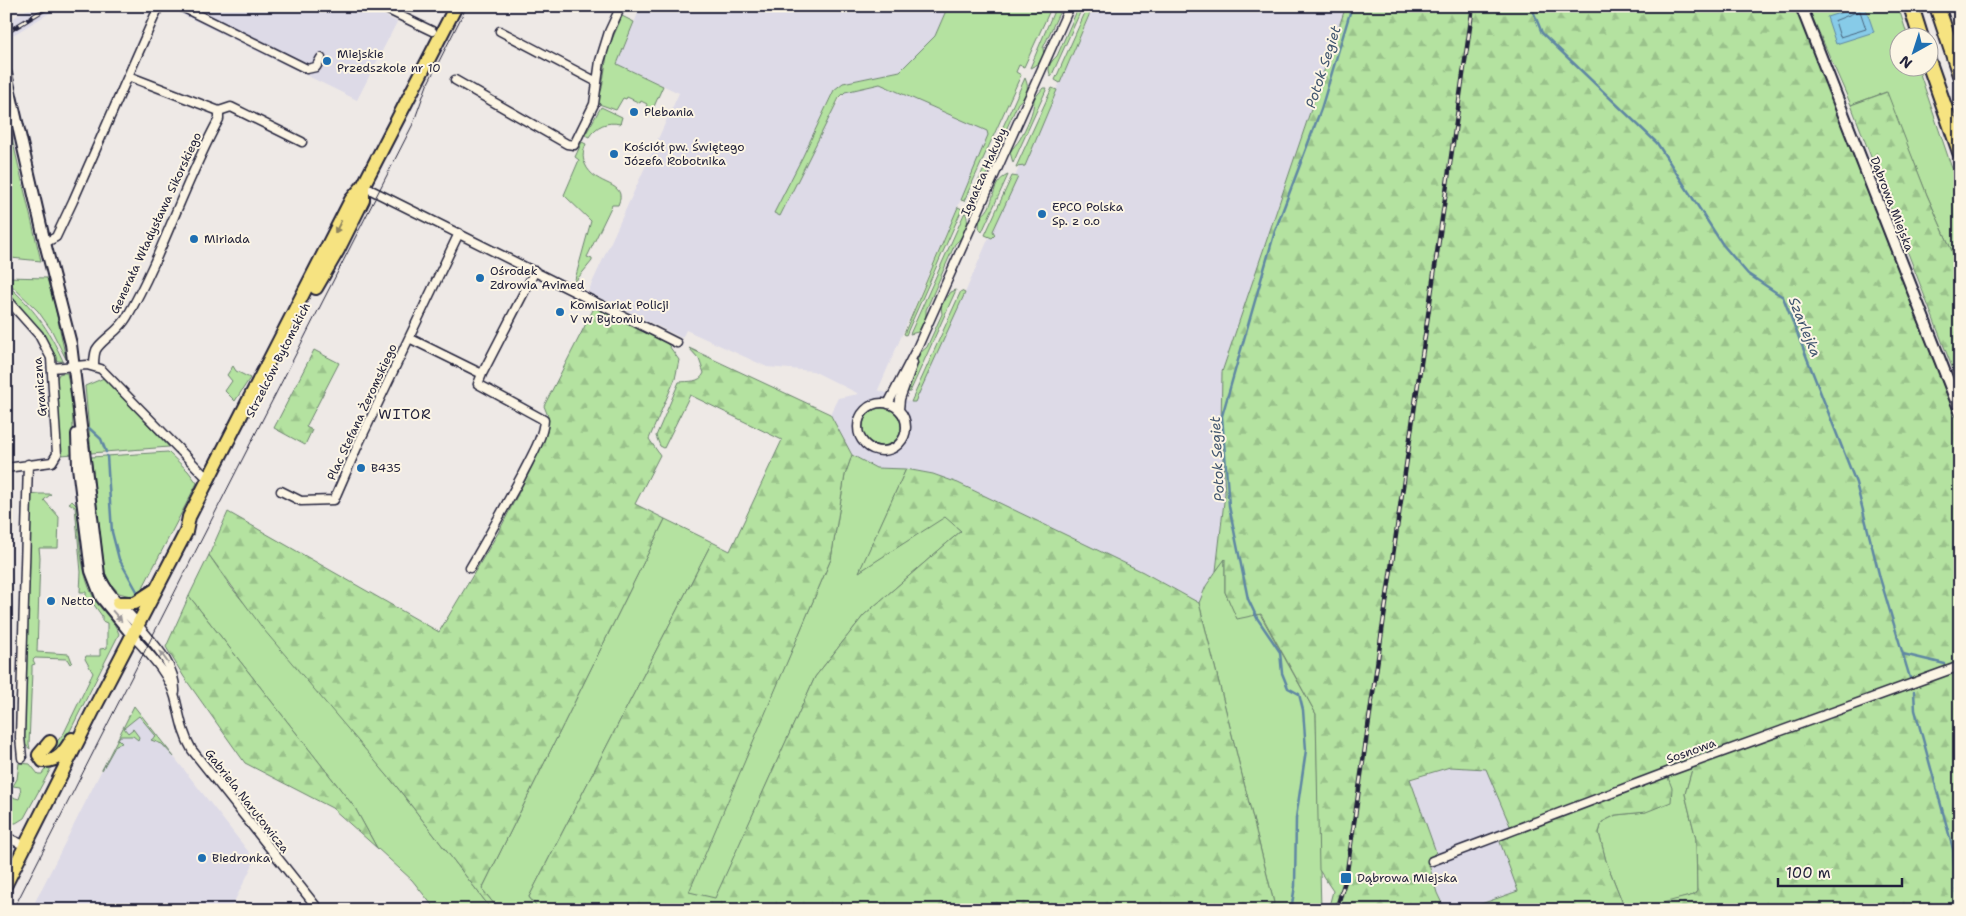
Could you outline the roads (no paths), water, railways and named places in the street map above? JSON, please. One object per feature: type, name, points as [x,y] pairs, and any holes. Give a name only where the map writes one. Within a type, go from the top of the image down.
[{"type":"highway","name":"Strzelców Bytomskich","points":[[186,532],[189,517],[354,195],[363,186],[456,6]]},
{"type":"highway","points":[[1911,6],[1918,28]]},
{"type":"highway","points":[[1937,6],[1960,75]]},
{"type":"highway","points":[[1934,78],[1960,152]]},
{"type":"highway","name":"Strzelców Bytomskich","points":[[95,707],[186,532],[196,521],[315,288],[358,210],[363,200],[363,186]]},
{"type":"highway","points":[[118,602],[127,604],[139,601],[157,588]]},
{"type":"highway","points":[[50,742],[38,755],[43,761],[51,761],[62,754],[82,718],[95,707]]},
{"type":"highway","points":[[6,884],[95,707]]},
{"type":"street","points":[[45,243],[56,237],[74,201],[159,6]]},
{"type":"street","points":[[180,6],[307,68],[316,67],[320,58]]},
{"type":"street","points":[[380,6],[432,31]]},
{"type":"street","points":[[455,80],[567,144],[574,145],[594,104],[600,61],[621,6]]},
{"type":"street","name":"Ignatza Hakuby","points":[[888,404],[918,346],[1070,6]]},
{"type":"street","name":"Dąbrowa Miejska","points":[[1801,6],[1960,411]]},
{"type":"street","points":[[500,31],[597,82]]},
{"type":"street","points":[[6,74],[45,243],[66,318],[74,366],[98,574],[136,630]]},
{"type":"street","points":[[128,76],[220,111],[231,107],[302,142]]},
{"type":"street","name":"Generała Władysława Sikorskiego","points":[[94,366],[96,348],[123,324],[136,299],[160,248],[193,168],[219,119],[220,111]]},
{"type":"street","points":[[363,186],[677,343]]},
{"type":"street","name":"Plac Stefana Żeromskiego","points":[[281,491],[301,501],[334,500],[358,445],[459,233]]},
{"type":"street","points":[[470,568],[493,529],[544,427],[544,420],[478,384],[536,271]]},
{"type":"street","name":"Graniczna","points":[[7,300],[42,340],[51,358],[57,454],[52,462],[28,464]]},
{"type":"street","name":"Plac Stefana Żeromskiego","points":[[409,338],[482,374]]},
{"type":"street","name":"Ignatza Hakuby","points":[[899,410],[900,399],[918,346]]},
{"type":"street","points":[[52,368],[94,366],[106,373],[209,480]]},
{"type":"street","points":[[78,403],[78,467],[91,571],[101,597],[136,630]]},
{"type":"street","points":[[882,403],[888,404],[899,410],[904,418],[906,426],[905,436],[900,444],[893,449],[884,451],[870,448],[861,438],[858,429],[859,420],[864,411],[869,407],[882,403]]},
{"type":"street","points":[[6,468],[28,464],[20,737],[22,758]]},
{"type":"street","name":"Gabriela Narutowicza","points":[[136,630],[169,665],[176,680],[175,696]]},
{"type":"street","name":"Gabriela Narutowicza","points":[[136,630],[164,671],[175,696],[183,730],[192,750],[319,910]]},
{"type":"street","name":"Sosnowa","points":[[1432,861],[1673,770],[1960,666]]},
{"type":"street","points":[[6,837],[26,846]]},
{"type":"water","points":[[1865,6],[1874,32],[1836,44],[1827,17]]},
{"type":"waterway","name":"Potok Segiet","points":[[1291,910],[1295,886],[1296,818],[1306,750],[1303,710],[1299,694],[1288,688],[1282,673],[1280,652],[1257,618],[1248,599],[1229,506],[1222,416],[1275,231],[1321,109],[1352,6]]},
{"type":"waterway","name":"Szarlejka","points":[[1531,6],[1542,33],[1657,143],[1723,245],[1748,274],[1783,297],[1856,483],[1880,578],[1910,678]]},
{"type":"waterway","points":[[89,428],[101,439],[106,452]]},
{"type":"waterway","points":[[107,456],[112,532],[119,559],[138,593]]},
{"type":"waterway","points":[[1903,654],[1945,664]]},
{"type":"waterway","name":"Szarlejka","points":[[1914,692],[1915,710],[1953,849],[1957,910]]},
{"type":"tram line","points":[[13,910],[413,124],[427,85],[467,6]]},
{"type":"railway","points":[[6,33],[50,6]]},
{"type":"railway","points":[[1336,910],[1346,878],[1473,6]]},
{"type":"place","name":"Miejskie Przedszkole nr 10","points":[[327,61]]},
{"type":"place","name":"Plebania","points":[[634,112]]},
{"type":"place","name":"Kościół pw. Świętego Józefa Robotnika","points":[[614,154]]},
{"type":"place","name":"EPCO Polska Sp. z o.o","points":[[1042,214]]},
{"type":"place","name":"Miriada","points":[[194,239]]},
{"type":"place","name":"Ośrodek Zdrowia Avimed","points":[[480,278]]},
{"type":"place","name":"Komisariat Policji V w Bytomiu","points":[[560,312]]},
{"type":"place","name":"B435","points":[[361,468]]},
{"type":"place","name":"Netto","points":[[51,601]]},
{"type":"place","name":"Biedronka","points":[[202,858]]},
{"type":"place","name":"Dąbrowa Miejska","points":[[1346,878]]},
{"type":"district","name":"WITOR","points":[[405,414]]}]
